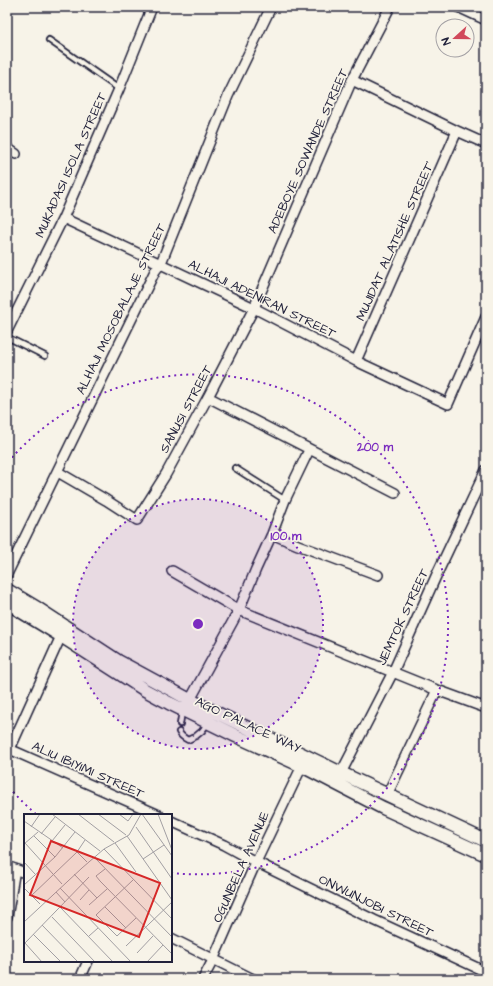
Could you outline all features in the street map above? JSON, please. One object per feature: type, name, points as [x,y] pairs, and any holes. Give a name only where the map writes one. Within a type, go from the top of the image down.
[{"type":"main road","name":"AGO PALACE WAY","points":[[7,590],[186,705],[208,722],[302,766],[383,808],[486,855]]},
{"type":"main road","name":"AGO PALACE WAY","points":[[7,603],[145,690],[186,705],[341,773],[486,841]]},
{"type":"street","name":"MUKADASI ISOLA STREET","points":[[7,331],[63,218],[119,89],[152,7]]},
{"type":"street","name":"ALHAJI MOSOBALAJE STREET","points":[[7,574],[155,271],[161,263],[228,96],[271,7]]},
{"type":"street","name":"ADEBOYE SOWANDE STREET","points":[[254,308],[352,80],[390,7]]},
{"type":"street","points":[[458,7],[486,20]]},
{"type":"street","points":[[352,80],[486,144]]},
{"type":"street","name":"MUJIDAT ALATISHE STREET'","points":[[356,361],[457,131]]},
{"type":"street","points":[[7,148],[16,154]]},
{"type":"street","name":"ALHAJI ADENIRAN STREET","points":[[63,218],[161,263],[254,308],[356,361],[448,404],[486,317]]},
{"type":"street","name":"SANUSI STREET","points":[[58,472],[137,520],[166,474],[254,308]]},
{"type":"street","points":[[208,397],[395,493]]},
{"type":"street","points":[[186,705],[239,610],[285,500],[309,450]]},
{"type":"street","name":"JEMTOK STREET","points":[[341,773],[393,672],[486,470]]},
{"type":"street","points":[[272,534],[378,574]]},
{"type":"street","points":[[172,571],[239,610],[437,690],[486,708]]},
{"type":"street","points":[[8,749],[61,636]]},
{"type":"street","points":[[387,795],[437,690]]},
{"type":"street","name":"ALIU IBIYIMI STREET","points":[[8,749],[156,814]]},
{"type":"street","name":"OGUNBELA AVENUE","points":[[203,979],[213,960],[256,862],[302,766]]},
{"type":"street","points":[[172,820],[256,862]]},
{"type":"street","name":"ONWUNJOBI STREET","points":[[256,862],[486,972]]},
{"type":"street","points":[[7,917],[11,868],[24,873]]},
{"type":"street","points":[[172,939],[254,979]]},
{"type":"street","points":[[80,979],[88,962]]},
{"type":"lane","points":[[49,40],[119,89]]},
{"type":"lane","points":[[7,337],[46,356]]},
{"type":"lane","points":[[235,468],[285,500]]},
{"type":"lane","points":[[180,724],[186,705]]},
{"type":"lane","points":[[179,732],[180,735],[188,740],[202,731],[208,722]]}]
